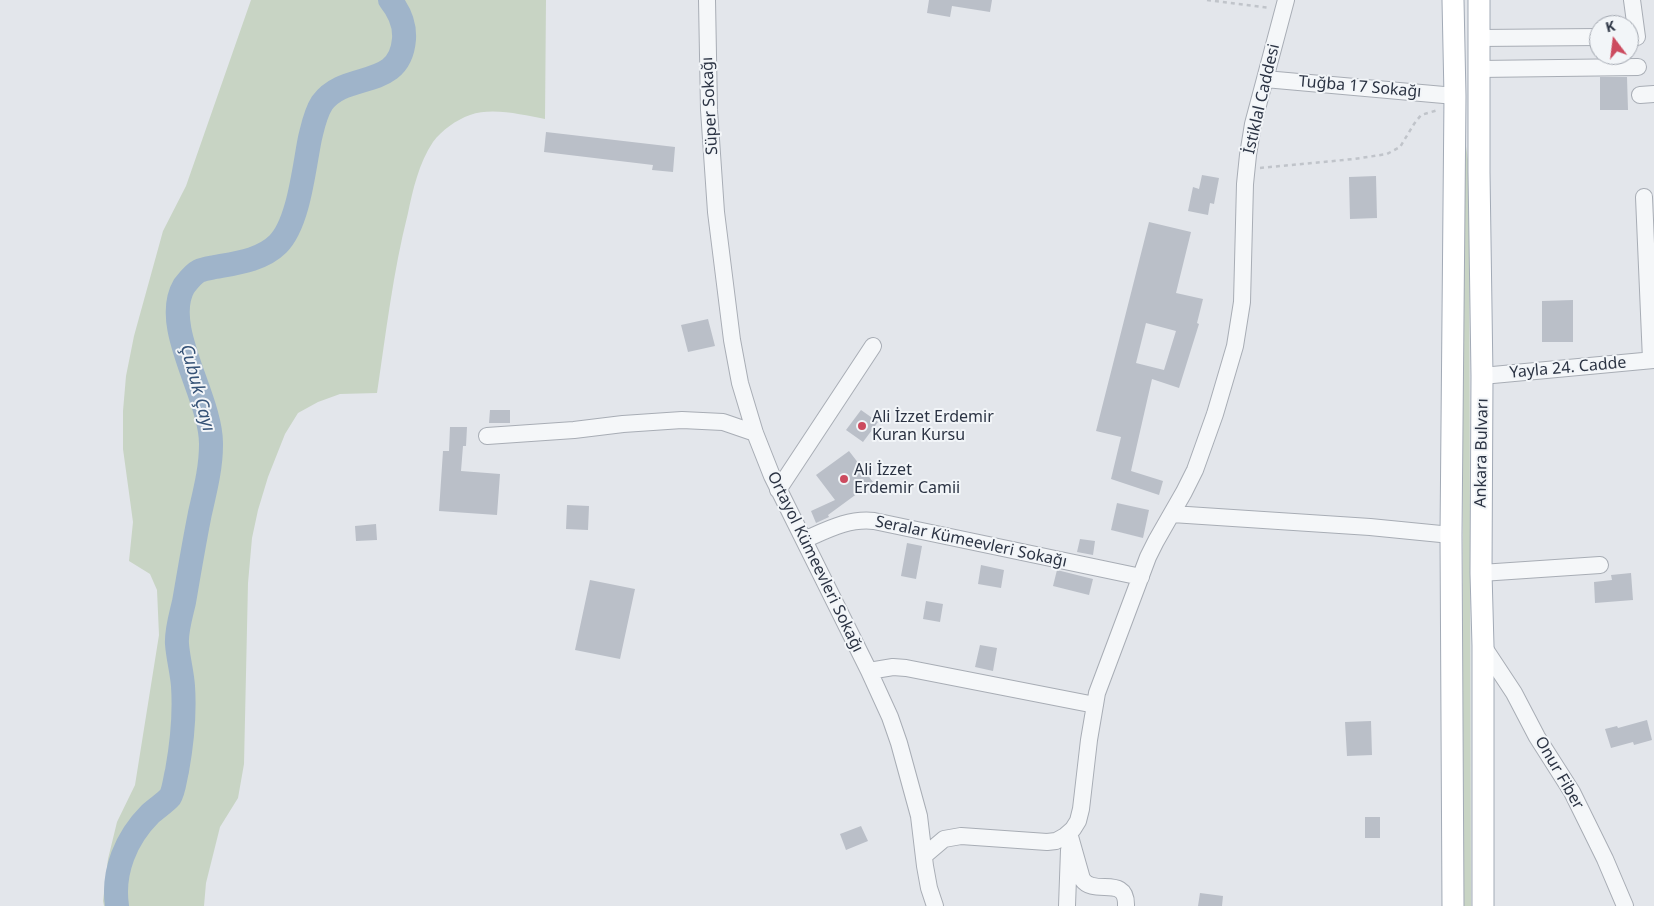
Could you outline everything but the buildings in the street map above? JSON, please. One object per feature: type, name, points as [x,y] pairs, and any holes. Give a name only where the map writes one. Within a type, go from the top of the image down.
[{"type":"main road","name":"Ankara Bulvarı","points":[[1453,0],[1455,96],[1451,535],[1453,906]]},
{"type":"main road","name":"Ankara Bulvarı","points":[[1479,0],[1483,906]]},
{"type":"street","name":"Süper Sokağı","points":[[707,0],[709,110],[716,212]]},
{"type":"street","points":[[1632,0],[1632,15]]},
{"type":"street","name":"İstiklal Caddesi","points":[[1172,514],[1195,470],[1216,414],[1234,346],[1242,302],[1246,170],[1253,124],[1285,5]]},
{"type":"street","points":[[1479,38],[1589,37]]},
{"type":"street","points":[[1479,70],[1638,67]]},
{"type":"street","name":"Tuğba 17 Sokağı","points":[[1265,79],[1455,96]]},
{"type":"street","points":[[1644,197],[1653,360]]},
{"type":"street","name":"Ortayol Kümeevleri Sokağı","points":[[716,212],[735,360],[740,384],[755,433],[778,490],[881,695],[899,743],[918,816],[929,888],[935,906]]},
{"type":"street","points":[[778,490],[873,346]]},
{"type":"street","name":"Yayla 24. Cadde","points":[[1482,376],[1653,360]]},
{"type":"street","points":[[487,436],[691,420],[723,422],[755,433]]},
{"type":"street","points":[[924,856],[944,839],[960,836],[1047,842],[1056,841],[1070,833],[1078,821],[1081,809],[1095,705],[1101,680],[1156,541],[1172,514],[1370,527],[1451,535]]},
{"type":"street","name":"Seralar Kümeevleri Sokağı","points":[[804,540],[855,520],[874,521],[1141,577]]},
{"type":"street","points":[[1481,573],[1600,565]]},
{"type":"street","name":"Onur Fiber","points":[[1483,646],[1514,693],[1537,736],[1572,792],[1605,859],[1625,906]]},
{"type":"street","points":[[869,671],[893,667],[906,668],[1095,705]]},
{"type":"street","points":[[1067,906],[1070,833]]},
{"type":"street","points":[[1070,833],[1085,884],[1091,887],[1118,889],[1126,897],[1126,906]]},
{"type":"path","points":[[1207,0],[1285,5]]},
{"type":"path","points":[[1246,170],[1386,154],[1400,147],[1421,115],[1438,110]]},
{"type":"green space","points":[[251,0],[546,0],[545,119],[508,112],[479,113],[465,117],[455,123],[433,142],[417,176],[403,235],[394,280],[377,393],[340,394],[318,402],[298,413],[285,434],[268,477],[252,538],[248,583],[244,764],[238,798],[220,827],[206,883],[204,906],[104,906],[108,859],[117,822],[135,785],[159,635],[157,590],[150,574],[129,561],[133,522],[123,449],[123,411],[126,376],[134,336],[163,231],[186,186]]},
{"type":"green space","points":[[1465,139],[1469,167],[1471,906],[1464,906],[1461,168]]},
{"type":"waterway","name":"Çubuk Çayı","points":[[117,906],[117,881],[123,856],[141,823],[170,797],[182,739],[183,686],[177,634],[207,479],[211,445],[204,406],[182,342],[178,322],[178,303],[184,286],[197,272],[257,257],[272,249],[285,235],[296,209],[312,129],[322,103],[332,93],[344,86],[383,73],[393,66],[400,55],[404,39],[404,28],[399,13],[390,0]]},
{"type":"place","name":"Ali İzzet Erdemir Kuran Kursu","points":[[862,426]]},
{"type":"place","name":"Ali İzzet Erdemir Camii","points":[[844,479]]}]
